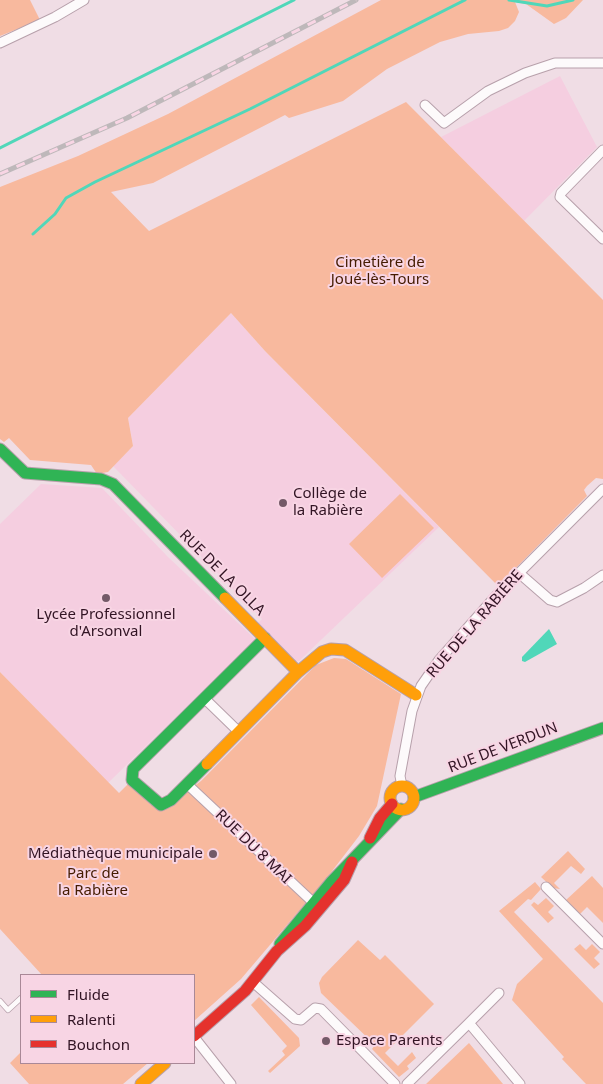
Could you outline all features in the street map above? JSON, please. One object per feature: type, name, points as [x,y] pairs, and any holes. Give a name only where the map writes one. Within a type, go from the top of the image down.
[{"type":"street","points":[[0,43],[55,17],[84,0]]},
{"type":"street","points":[[425,105],[444,123],[488,91],[525,73],[555,63],[603,62]]},
{"type":"street","points":[[603,150],[561,193],[560,197],[603,239]]},
{"type":"street","name":"RUE DE LA OLLA","points":[[0,450],[26,472],[101,479],[113,484],[298,672]]},
{"type":"street","name":"RUE DE LA RABIÈRE","points":[[402,786],[400,776],[416,695],[439,660],[519,573],[602,491]]},
{"type":"street","points":[[519,573],[550,600],[557,602],[584,588],[603,575]]},
{"type":"street","points":[[265,638],[133,769],[132,780],[162,805],[171,800],[298,672],[322,652],[345,650],[416,695]]},
{"type":"street","points":[[204,698],[239,732]]},
{"type":"street","name":"RUE DE VERDUN","points":[[414,797],[603,728]]},
{"type":"street","name":"RUE DU 8 MAI","points":[[187,784],[316,906]]},
{"type":"street","points":[[195,1035],[253,982],[277,951],[280,942],[316,906],[332,881],[367,844],[380,818],[397,807],[411,806],[414,797],[412,790],[402,786],[395,788],[391,794],[397,807]]},
{"type":"street","points":[[546,887],[603,944]]},
{"type":"street","points":[[253,982],[295,1019],[301,1020],[315,1008],[321,1009],[395,1084]]},
{"type":"street","points":[[407,1084],[499,993]]},
{"type":"street","points":[[469,1023],[520,1084]]},
{"type":"street","points":[[195,1037],[231,1084]]},
{"type":"street","points":[[141,1084],[164,1064]]},
{"type":"lane","points":[[0,1001],[8,1010],[20,999]]},
{"type":"shaded area","points":[[560,76],[597,147],[524,221],[441,137]]},
{"type":"shaded area","name":"Collège de la Rabière","points":[[231,313],[265,351],[439,527],[299,661],[294,661],[256,625],[262,619],[113,466],[133,446],[128,418]]},
{"type":"shaded area","name":"Lycée Professionnel d'Arsonval","points":[[41,484],[102,488],[168,557],[255,639],[108,783],[0,672],[0,524]]},
{"type":"shaded area","points":[[549,629],[557,644],[525,662],[522,661],[522,657]]},
{"type":"green space","points":[[0,0],[30,0],[40,20],[0,36]]},
{"type":"green space","name":"Cimetière de Joué-lès-Tours","points":[[381,0],[583,0],[566,18],[554,24],[526,4],[515,2],[519,12],[515,21],[508,28],[499,31],[468,34],[440,42],[387,69],[343,101],[289,118],[285,115],[153,183],[111,192],[149,231],[406,102],[603,300],[603,479],[596,478],[587,486],[584,490],[587,496],[498,586],[265,351],[231,313],[128,418],[133,446],[108,472],[97,474],[91,465],[30,460],[9,438],[4,442],[0,439],[0,187],[78,156],[168,114]]},
{"type":"green space","points":[[400,494],[434,528],[382,578],[349,544]]},
{"type":"green space","name":"Parc de la Rabière","points":[[334,658],[346,659],[401,694],[377,806],[359,836],[326,879],[241,979],[195,1020],[195,974],[41,974],[0,929],[0,672],[119,793],[129,783],[151,805],[181,796],[201,781],[316,665]]},
{"type":"green space","points":[[568,851],[585,869],[581,874],[571,866],[554,883],[560,889],[553,888],[541,877]]},
{"type":"green space","points":[[592,876],[603,888],[603,923],[587,907],[580,914],[566,900]]},
{"type":"green space","points":[[535,882],[541,889],[531,900],[528,899],[514,912],[603,1003],[603,1084],[586,1084],[512,1000],[517,984],[543,959],[499,911]]},
{"type":"green space","points":[[546,898],[554,906],[548,912],[554,918],[548,923],[531,905],[534,902],[538,905]]},
{"type":"green space","points":[[358,940],[380,960],[385,955],[434,1004],[385,1053],[398,1066],[412,1052],[416,1058],[407,1066],[409,1069],[399,1077],[372,1049],[375,1045],[321,993],[319,983],[322,977]]},
{"type":"green space","points":[[580,944],[586,950],[592,944],[600,952],[594,958],[600,964],[594,969],[574,949]]},
{"type":"green space","points":[[259,997],[299,1038],[300,1046],[270,1073],[268,1071],[285,1055],[282,1051],[287,1046],[251,1005]]},
{"type":"green space","points":[[469,1043],[503,1084],[426,1084]]},
{"type":"green space","points":[[20,1053],[20,1064],[147,1064],[123,1084],[29,1084],[10,1063]]},
{"type":"waterway","points":[[0,148],[294,0]]},
{"type":"waterway","points":[[33,234],[55,214],[66,198],[95,182],[250,109],[465,0]]},
{"type":"waterway","points":[[509,0],[547,6],[573,0]]},
{"type":"railway","points":[[0,174],[127,118],[356,0]]},
{"type":"traffic: fast","points":[[0,449],[25,473],[101,479],[113,484],[225,598]]},
{"type":"traffic: fast","points":[[207,764],[171,800],[161,805],[132,780],[133,769],[265,638]]},
{"type":"traffic: fast","points":[[414,797],[603,728]]},
{"type":"traffic: fast","points":[[280,944],[332,881],[401,809]]},
{"type":"traffic: slow","points":[[225,598],[298,672],[322,652],[331,649],[345,650],[416,695]]},
{"type":"traffic: slow","points":[[207,764],[298,672]]},
{"type":"traffic: slow","points":[[402,786],[410,790],[414,798],[410,806],[402,810],[394,806],[390,798],[394,790],[402,786]]},
{"type":"traffic: slow","points":[[141,1084],[164,1064]]},
{"type":"traffic: jam","points":[[370,838],[380,818],[392,804]]},
{"type":"traffic: jam","points":[[195,1035],[245,991],[277,951],[305,926],[344,880],[352,862]]},
{"type":"place","name":"Collège de la Rabière","points":[[283,503]]},
{"type":"place","name":"Lycée Professionnel d'Arsonval","points":[[106,598]]},
{"type":"place","name":"Médiathèque municipale","points":[[213,854]]},
{"type":"place","name":"Espace Parents","points":[[326,1041]]}]
